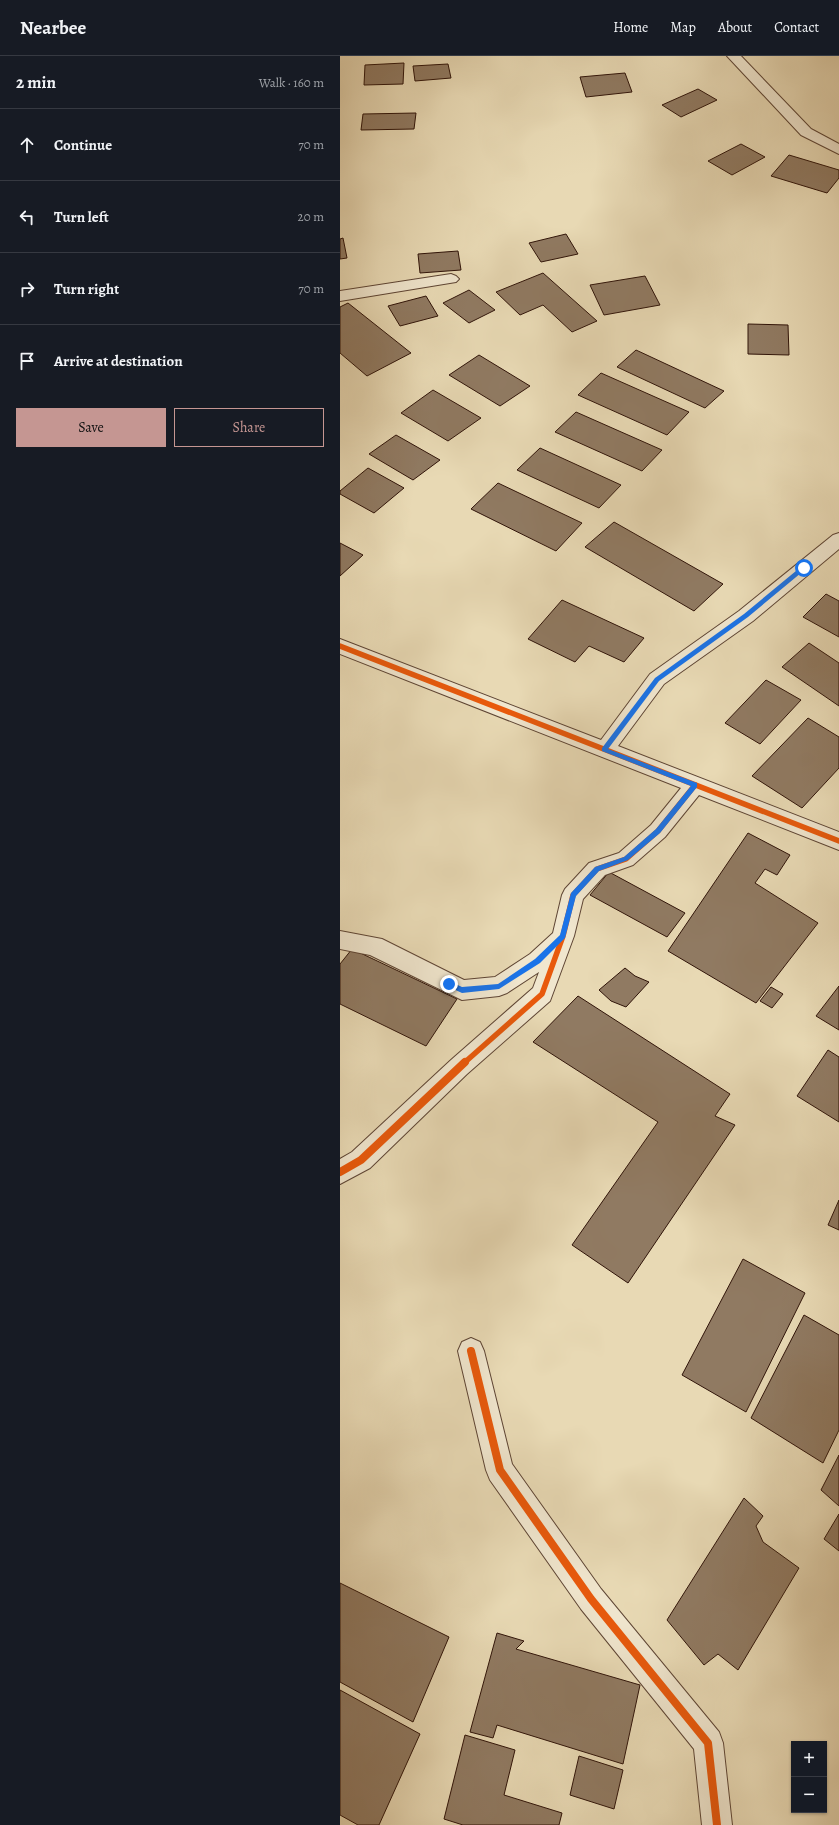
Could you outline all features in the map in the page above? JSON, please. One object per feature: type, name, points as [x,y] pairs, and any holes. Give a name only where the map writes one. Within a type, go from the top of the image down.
[{"type":"street","points":[[734,56],[806,132],[839,150]]},
{"type":"street","points":[[340,296],[451,279]]},
{"type":"street","points":[[604,750],[657,679],[746,616],[839,539]]},
{"type":"street","points":[[340,646],[839,841]]},
{"type":"street","points":[[340,1172],[361,1160],[460,1067],[542,994],[563,936],[573,895],[597,869],[626,858],[658,831],[695,785]]},
{"type":"street","points":[[340,940],[374,946],[462,990],[499,986],[538,961],[563,936]]},
{"type":"street","points":[[471,1351],[500,1470],[590,1599],[708,1743],[717,1825]]},
{"type":"building","points":[[404,63],[403,84],[364,85],[365,65]]},
{"type":"building","points":[[448,64],[451,78],[415,81],[413,66]]},
{"type":"building","points":[[625,73],[632,92],[586,97],[580,77]]},
{"type":"building","points":[[698,89],[717,100],[681,117],[662,105]]},
{"type":"building","points":[[416,113],[414,129],[361,130],[363,114]]},
{"type":"building","points":[[741,144],[765,157],[732,175],[708,161]]},
{"type":"building","points":[[789,155],[839,170],[839,178],[827,193],[771,176]]},
{"type":"building","points":[[566,234],[578,254],[541,262],[529,243]]},
{"type":"building","points":[[343,238],[347,258],[340,259],[340,239]]},
{"type":"building","points":[[458,251],[461,270],[420,273],[418,254]]},
{"type":"building","points":[[543,273],[597,321],[572,332],[543,305],[520,315],[496,292]]},
{"type":"building","points":[[645,276],[660,305],[604,315],[590,285]]},
{"type":"building","points":[[469,290],[495,310],[469,323],[443,303]]},
{"type":"building","points":[[426,296],[438,316],[400,326],[388,306]]},
{"type":"building","points":[[348,303],[411,353],[367,376],[340,353],[340,307]]},
{"type":"building","points":[[748,324],[788,325],[789,355],[748,354]]},
{"type":"building","points":[[636,350],[724,391],[705,408],[617,367]]},
{"type":"building","points":[[479,355],[530,386],[500,406],[449,375]]},
{"type":"building","points":[[601,373],[689,412],[667,435],[578,395]]},
{"type":"building","points":[[433,390],[481,418],[448,441],[401,413]]},
{"type":"building","points":[[576,412],[662,450],[642,471],[555,432]]},
{"type":"building","points":[[396,435],[440,460],[413,480],[369,454]]},
{"type":"building","points":[[540,448],[621,485],[599,508],[517,470]]},
{"type":"building","points":[[368,468],[404,488],[374,513],[340,494],[340,491]]},
{"type":"building","points":[[498,483],[582,523],[556,551],[471,509]]},
{"type":"building","points":[[614,522],[723,584],[694,611],[585,547]]},
{"type":"building","points":[[340,543],[363,555],[340,576]]},
{"type":"building","points":[[826,594],[839,601],[839,637],[803,617]]},
{"type":"building","points":[[562,600],[644,638],[624,662],[589,646],[575,662],[528,639]]},
{"type":"building","points":[[809,643],[839,663],[839,706],[782,667]]},
{"type":"building","points":[[766,680],[801,700],[760,744],[725,723]]},
{"type":"building","points":[[808,718],[839,737],[839,768],[802,808],[752,776]]},
{"type":"building","points":[[748,833],[790,855],[777,875],[765,869],[755,883],[818,923],[756,1003],[668,951]]},
{"type":"building","points":[[609,872],[685,913],[667,937],[590,895]]},
{"type":"building","points":[[352,949],[457,999],[426,1046],[340,1004],[340,964]]},
{"type":"building","points":[[625,968],[635,976],[649,982],[626,1007],[611,1001],[599,990]]},
{"type":"building","points":[[839,986],[839,1030],[816,1016]]},
{"type":"building","points":[[771,987],[783,994],[772,1008],[760,1001]]},
{"type":"building","points":[[578,996],[730,1094],[715,1116],[735,1125],[628,1283],[572,1245],[658,1122],[533,1042]]},
{"type":"building","points":[[828,1050],[839,1057],[839,1122],[797,1096]]},
{"type":"building","points":[[839,1200],[839,1230],[828,1225]]},
{"type":"building","points":[[743,1259],[805,1293],[746,1412],[682,1375]]},
{"type":"building","points":[[804,1315],[839,1335],[839,1430],[823,1463],[751,1418]]},
{"type":"building","points":[[839,1455],[839,1506],[821,1490]]},
{"type":"building","points":[[744,1498],[763,1516],[756,1526],[763,1542],[799,1568],[738,1670],[718,1654],[704,1665],[667,1620]]},
{"type":"building","points":[[839,1514],[839,1551],[824,1539]]},
{"type":"building","points":[[340,1583],[449,1637],[413,1722],[340,1682]]},
{"type":"building","points":[[497,1633],[524,1641],[516,1649],[640,1685],[623,1764],[497,1725],[493,1738],[470,1732]]},
{"type":"building","points":[[340,1690],[420,1734],[379,1825],[358,1825],[340,1815]]},
{"type":"building","points":[[465,1735],[515,1750],[504,1795],[562,1813],[559,1825],[463,1825],[444,1819]]},
{"type":"building","points":[[579,1756],[623,1770],[614,1809],[570,1795]]},
{"type":"cycle path","points":[[340,646],[839,841]]},
{"type":"cycle path","points":[[340,1172],[361,1160],[459,1067],[542,994],[563,936],[573,895],[597,869],[626,859],[658,831],[695,785]]},
{"type":"cycle path","points":[[471,1351],[500,1470],[591,1599],[708,1743],[717,1825]]},
{"type":"route","points":[[449,984],[462,990],[499,986],[538,961],[563,936],[573,895],[597,869],[626,858],[658,831],[695,785],[604,750],[657,679],[746,616],[804,568]]}]
